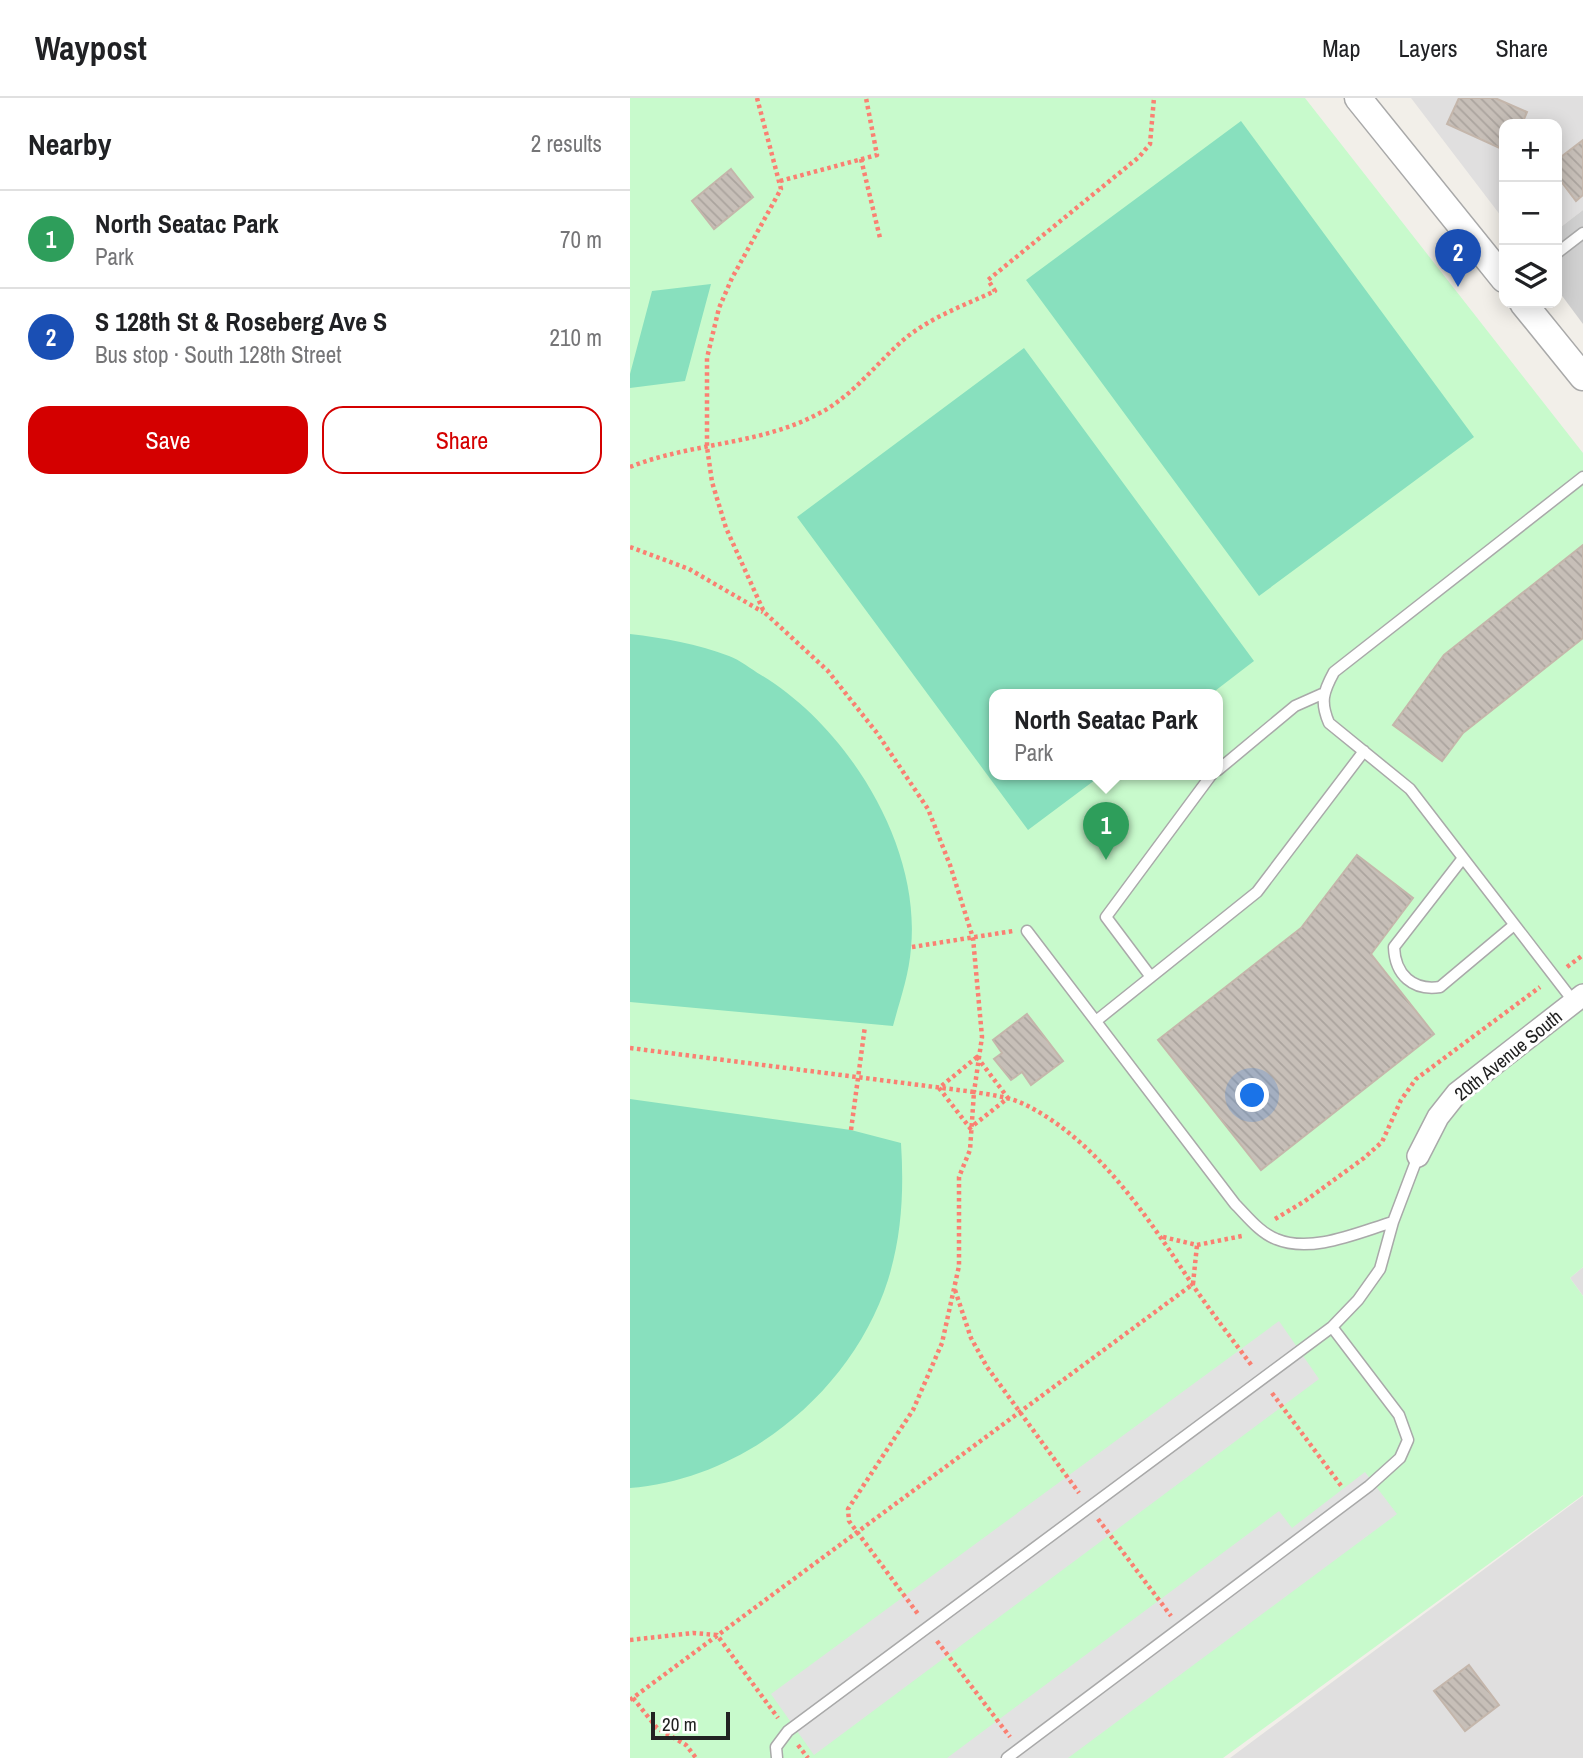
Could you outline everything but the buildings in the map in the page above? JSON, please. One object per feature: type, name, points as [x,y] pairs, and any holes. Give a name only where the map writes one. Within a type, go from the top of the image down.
[{"type":"street","points":[[1358,98],[1499,273]]},
{"type":"street","points":[[1527,308],[1583,377]]},
{"type":"street","name":"20th Avenue South","points":[[1418,1156],[1438,1117],[1457,1093],[1578,999]]},
{"type":"lane","points":[[1562,249],[1583,233]]},
{"type":"lane","points":[[1578,999],[1553,977],[1410,789],[1329,723],[1322,708],[1322,694],[1334,672],[1583,477]]},
{"type":"lane","points":[[1223,766],[1295,706],[1322,694]]},
{"type":"lane","points":[[1096,1021],[1257,892],[1364,751]]},
{"type":"lane","points":[[1151,977],[1106,917],[1208,780]]},
{"type":"lane","points":[[1463,858],[1394,947],[1394,958],[1412,985],[1425,989],[1440,987],[1514,925]]},
{"type":"lane","points":[[1027,931],[1235,1204],[1259,1228],[1277,1240],[1307,1244],[1393,1222]]},
{"type":"lane","points":[[777,1758],[776,1747],[788,1731],[1332,1327],[1380,1269],[1393,1222],[1418,1156]]},
{"type":"lane","points":[[1007,1758],[1369,1486],[1399,1458],[1408,1440],[1399,1415],[1332,1327]]},
{"type":"path","points":[[757,98],[781,189],[745,251],[719,308],[707,358],[707,447],[712,482],[726,528],[764,612]]},
{"type":"path","points":[[780,181],[877,155],[866,98]]},
{"type":"path","points":[[630,467],[707,447],[739,442],[817,415],[852,391],[902,341],[929,322],[995,291],[988,280],[1139,157],[1150,144],[1154,98]]},
{"type":"path","points":[[861,159],[880,238]]},
{"type":"path","points":[[630,547],[689,569],[764,612],[828,671],[901,766],[928,809],[950,865],[973,938],[982,1037],[977,1057],[970,1150],[959,1177],[958,1266],[955,1289],[942,1343],[923,1390],[898,1435],[849,1509],[849,1521],[1019,1749]]},
{"type":"path","points":[[912,947],[1002,931],[1027,931]]},
{"type":"path","points":[[1163,1237],[1197,1245],[1233,1240],[1305,1201],[1382,1142],[1401,1100],[1416,1079],[1583,955]]},
{"type":"path","points":[[851,1130],[865,1026]]},
{"type":"path","points":[[630,1048],[857,1075],[1008,1098],[1047,1117],[1070,1133],[1110,1174],[1163,1237],[1193,1284]]},
{"type":"path","points":[[939,1088],[977,1057]]},
{"type":"path","points":[[977,1057],[1008,1098]]},
{"type":"path","points":[[939,1088],[970,1128]]},
{"type":"path","points":[[970,1128],[1008,1098]]},
{"type":"path","points":[[696,1758],[686,1745],[657,1728],[631,1699],[1193,1284],[1197,1245]]},
{"type":"path","points":[[955,1289],[971,1338],[987,1367],[1180,1628]]},
{"type":"path","points":[[630,1640],[693,1633],[717,1635],[808,1758]]},
{"type":"shaded area","points":[[1411,98],[1583,98],[1583,210],[1562,226],[1562,119],[1499,119],[1499,213]]},
{"type":"shaded area","points":[[1583,210],[1583,324],[1562,296],[1562,226]]},
{"type":"shaded area","points":[[1583,1267],[1583,1296],[1570,1278]]},
{"type":"shaded area","points":[[1279,1321],[1319,1379],[814,1755],[771,1694]]},
{"type":"shaded area","points":[[1365,1472],[1397,1514],[1068,1758],[947,1758],[1279,1511],[1292,1528]]},
{"type":"shaded area","points":[[1583,1496],[1583,1758],[1230,1758]]},
{"type":"green space","points":[[630,98],[1305,98],[1583,453],[1583,1267],[1570,1278],[1583,1296],[1583,1495],[1223,1758],[630,1758]]},
{"type":"green space","points":[[1241,121],[1474,437],[1259,596],[1026,280]]},
{"type":"green space","points":[[711,284],[685,381],[630,388],[630,374],[652,291]]},
{"type":"green space","points":[[1024,348],[1254,661],[1218,689],[989,689],[989,777],[797,517]]},
{"type":"green space","points":[[630,634],[693,645],[737,660],[793,697],[849,757],[872,792],[891,830],[904,869],[911,909],[910,958],[893,1026],[630,1002]]},
{"type":"green space","points":[[991,780],[1095,780],[1028,830]]},
{"type":"green space","points":[[630,1099],[851,1130],[901,1143],[902,1178],[899,1229],[888,1280],[872,1320],[849,1358],[822,1392],[789,1422],[753,1447],[714,1467],[673,1481],[630,1488]]},
{"type":"place","name":"S 128th St & Roseberg Ave S","points":[[1458,287]]},
{"type":"place","name":"North Seatac Park","points":[[1106,860]]}]
